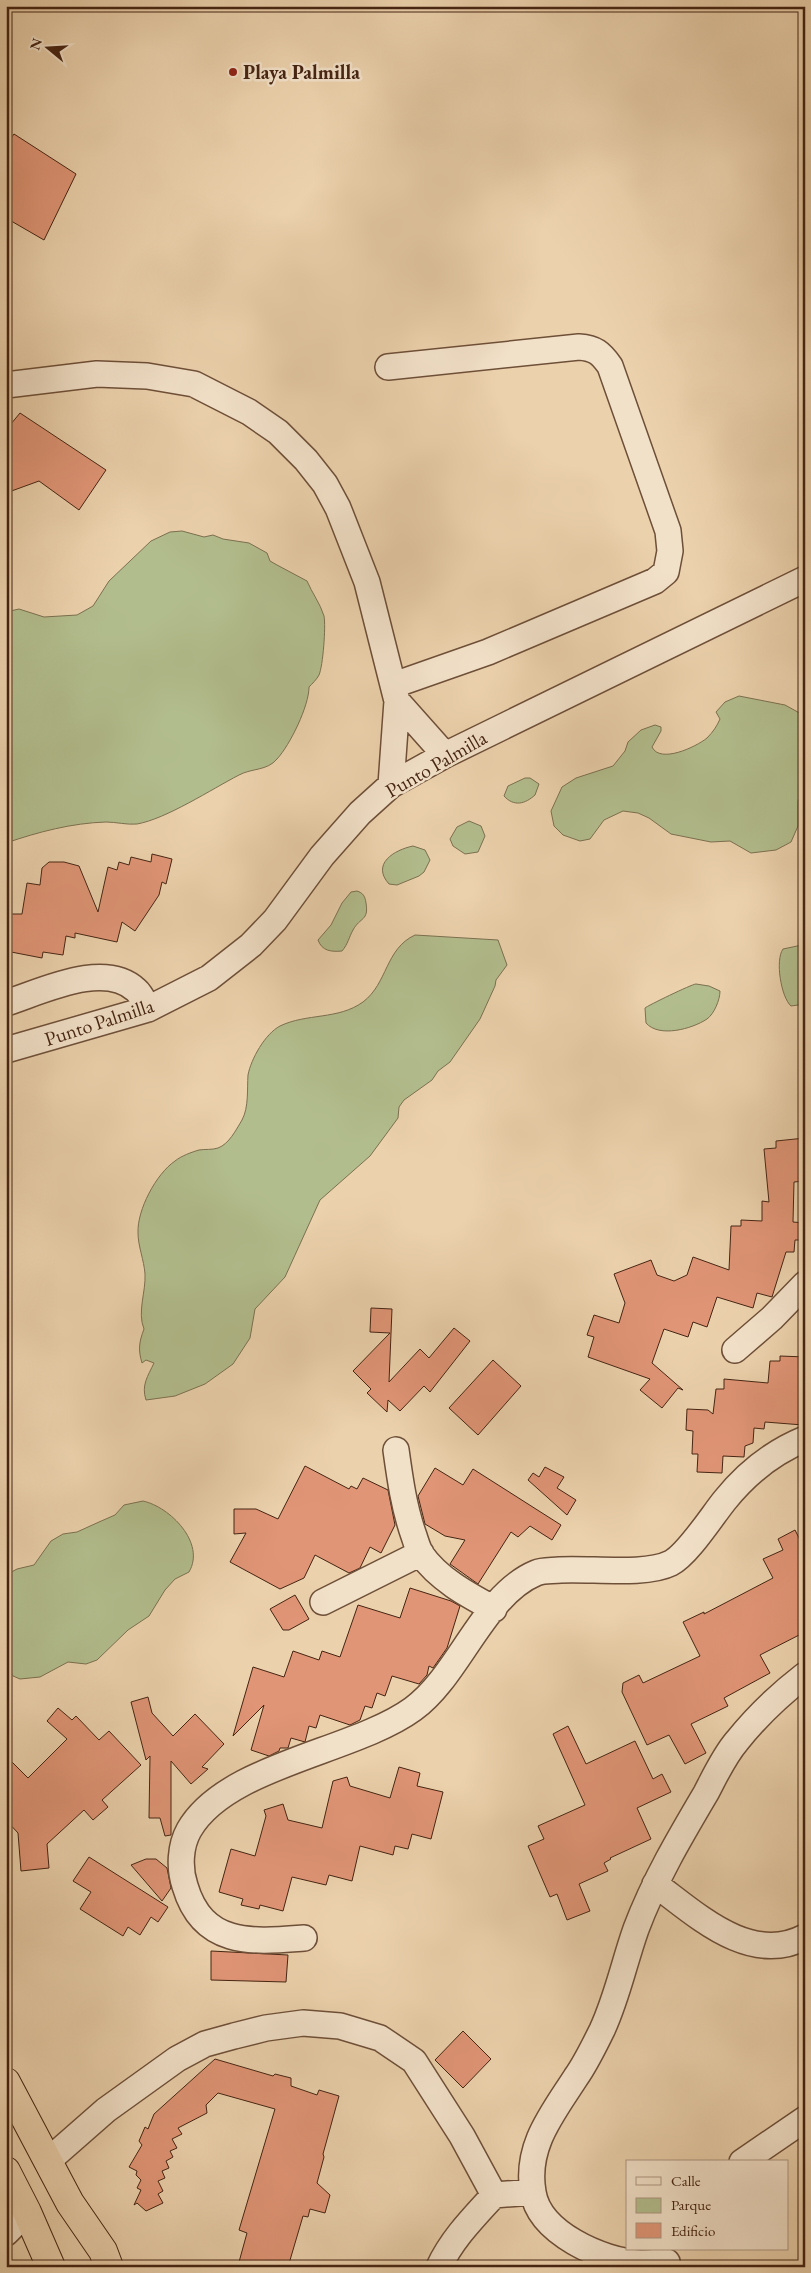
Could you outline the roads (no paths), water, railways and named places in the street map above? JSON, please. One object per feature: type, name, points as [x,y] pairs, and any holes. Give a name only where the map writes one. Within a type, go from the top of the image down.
[{"type":"highway","points":[[6,2082],[49,2160],[70,2203],[103,2251],[109,2267]]},
{"type":"highway","points":[[6,2171],[27,2212],[51,2267]]},
{"type":"street","points":[[388,367],[579,346],[591,348],[601,353],[610,366],[658,500],[668,531],[670,551],[666,572],[655,581],[396,693]]},
{"type":"street","points":[[6,385],[97,374],[148,376],[194,384],[248,412],[278,432],[306,460],[325,484],[338,508],[367,582],[396,693],[391,785]]},
{"type":"street","name":"Punto Palmilla","points":[[6,1050],[148,1009],[209,978],[251,945],[275,920],[322,856],[360,813],[391,785],[445,755],[805,579]]},
{"type":"street","points":[[396,693],[445,755]]},
{"type":"street","points":[[6,1003],[79,979],[96,977],[110,978],[136,990],[148,1009]]},
{"type":"street","points":[[735,1350],[772,1318],[805,1284]]},
{"type":"street","points":[[304,1938],[265,1941],[240,1940],[220,1932],[202,1920],[190,1903],[182,1878],[181,1854],[189,1830],[205,1809],[231,1789],[387,1724],[414,1709],[435,1688],[494,1609],[516,1584],[538,1572],[573,1569],[644,1569],[672,1562],[688,1547],[726,1498],[750,1474],[774,1453],[805,1439]]},
{"type":"street","points":[[396,1450],[402,1492],[409,1521],[421,1554],[444,1578],[468,1595],[494,1609]]},
{"type":"street","points":[[323,1602],[421,1554]]},
{"type":"street","points":[[669,2259],[640,2263],[609,2257],[557,2231],[544,2218],[533,2192],[534,2153],[540,2133],[577,2076],[602,2029],[623,1976],[636,1930],[677,1842],[735,1743],[773,1700],[805,1675]]},
{"type":"street","points":[[656,1884],[719,1930],[748,1942],[769,1947],[793,1943],[805,1937]]},
{"type":"street","points":[[49,2160],[106,2110],[177,2059],[205,2044],[266,2028],[303,2023],[340,2026],[380,2038],[414,2061],[462,2136],[494,2196]]},
{"type":"street","points":[[745,2160],[805,2119]]},
{"type":"street","points":[[439,2267],[446,2252],[466,2226],[494,2196],[533,2192]]},
{"type":"street","points":[[6,2233],[27,2212]]},
{"type":"place","name":"Playa Palmilla","points":[[233,72]]}]
